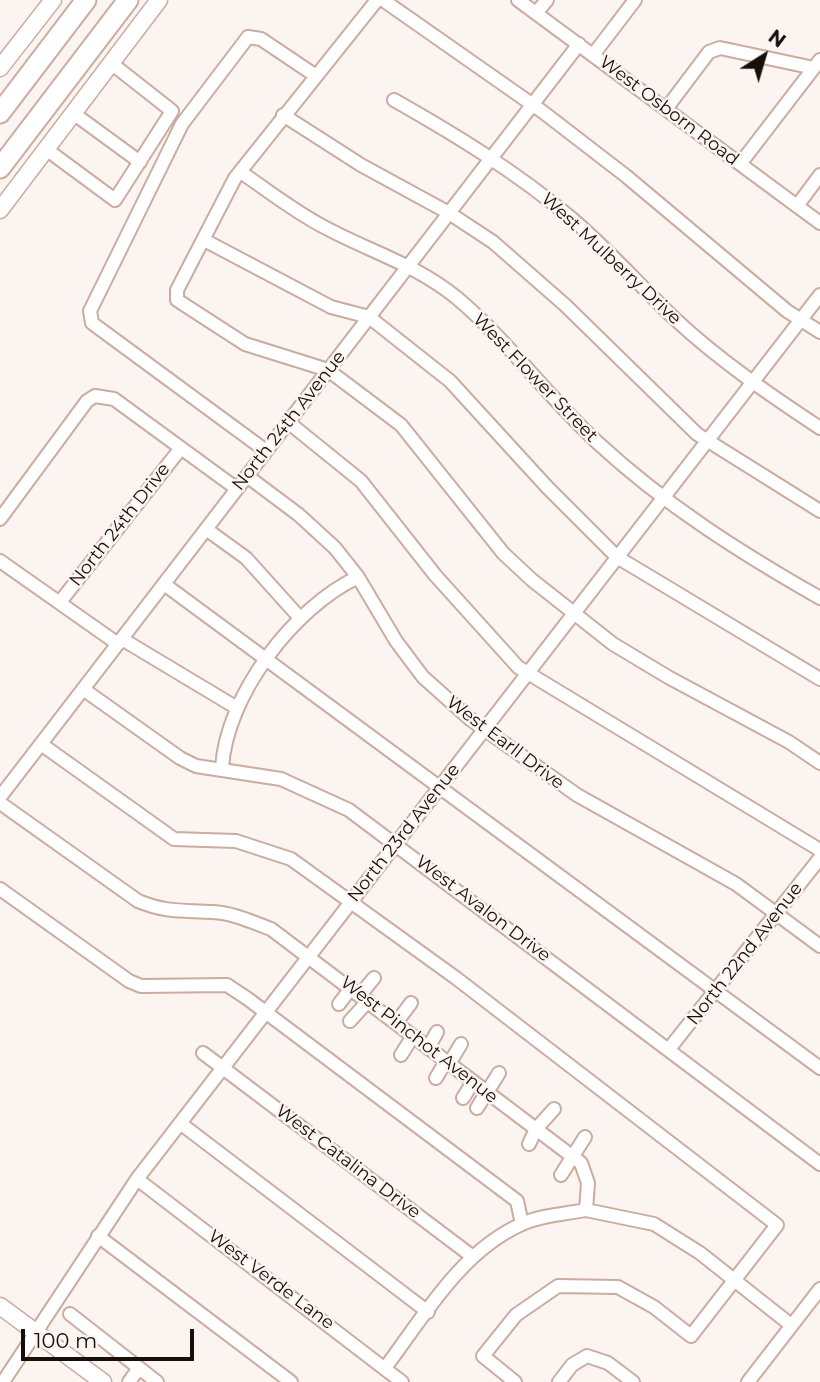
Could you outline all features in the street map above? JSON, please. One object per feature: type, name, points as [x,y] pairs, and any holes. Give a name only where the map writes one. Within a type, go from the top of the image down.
[{"type":"highway","points":[[0,113],[86,0]]},
{"type":"highway","points":[[0,146],[112,0]]},
{"type":"highway","points":[[0,168],[128,0]]},
{"type":"main road","points":[[0,68],[52,0]]},
{"type":"main road","points":[[0,210],[159,0]]},
{"type":"main road","points":[[0,1306],[103,1382]]},
{"type":"street","points":[[377,0],[236,178],[177,290],[177,300],[245,344],[328,370],[401,425],[503,553],[574,612],[614,643],[668,677],[789,742],[820,763]]},
{"type":"street","points":[[383,0],[533,105],[626,176],[800,320],[820,332]]},
{"type":"street","name":"West Osborn Road","points":[[518,0],[820,223]]},
{"type":"street","points":[[537,13],[547,0]]},
{"type":"street","points":[[593,55],[635,0]]},
{"type":"street","points":[[266,451],[92,323],[90,310],[182,124],[248,37],[261,39],[316,76]]},
{"type":"street","name":"North 24th Avenue","points":[[0,797],[579,44]]},
{"type":"street","points":[[666,109],[709,52],[720,48],[817,64],[740,164]]},
{"type":"street","points":[[46,149],[115,200],[173,111],[111,63]]},
{"type":"street","name":"West Mulberry Drive","points":[[394,100],[491,159],[574,220],[676,320],[753,381],[820,428]]},
{"type":"street","points":[[73,113],[140,162]]},
{"type":"street","points":[[284,115],[361,165],[449,213],[493,242],[565,305],[706,441],[820,511]]},
{"type":"street","name":"West Flower Street","points":[[242,173],[274,198],[327,229],[409,265],[455,297],[495,332],[596,442],[663,498],[757,561],[820,598]]},
{"type":"street","points":[[797,206],[820,175]]},
{"type":"street","points":[[204,240],[331,307],[369,317],[450,382],[617,557],[820,679]]},
{"type":"street","name":"North 23rd Avenue","points":[[3,1382],[99,1236],[180,1123],[820,295]]},
{"type":"street","points":[[0,519],[87,401],[105,395],[237,489]]},
{"type":"street","points":[[288,422],[361,481],[435,575],[527,673],[820,850]]},
{"type":"street","name":"North 24th Drive","points":[[60,602],[181,449]]},
{"type":"street","name":"West Earll Drive","points":[[247,476],[315,528],[358,577],[396,640],[423,677],[483,729],[577,795],[693,857],[820,946]]},
{"type":"street","points":[[206,529],[246,558],[300,618]]},
{"type":"street","points":[[0,561],[81,618],[237,708]]},
{"type":"street","points":[[222,768],[222,756],[237,708],[268,659],[300,618],[321,600],[358,577]]},
{"type":"street","points":[[164,584],[440,785],[820,1068]]},
{"type":"street","name":"West Avalon Drive","points":[[83,689],[180,758],[196,766],[222,768],[302,786],[349,810],[820,1164]]},
{"type":"street","points":[[41,744],[167,836],[174,839],[236,841],[291,859],[456,978],[777,1225],[691,1336],[654,1307],[618,1287],[558,1286],[516,1315],[483,1356],[515,1382]]},
{"type":"street","name":"West Pinchot Avenue","points":[[0,803],[138,901],[162,911],[214,912],[238,916],[271,929],[581,1163],[588,1182],[586,1210]]},
{"type":"street","name":"North 22nd Avenue","points":[[669,1049],[820,858]]},
{"type":"street","points":[[0,889],[129,981],[141,986],[227,985],[517,1201],[522,1224]]},
{"type":"street","points":[[350,1021],[360,995],[374,978]]},
{"type":"street","points":[[339,1004],[360,995]]},
{"type":"street","points":[[396,1023],[411,1003]]},
{"type":"street","points":[[428,1048],[437,1032]]},
{"type":"street","points":[[401,1055],[413,1036]]},
{"type":"street","points":[[436,1078],[461,1044]]},
{"type":"street","name":"West Catalina Drive","points":[[203,1053],[473,1257]]},
{"type":"street","points":[[477,1108],[499,1073]]},
{"type":"street","points":[[463,1098],[473,1082]]},
{"type":"street","points":[[529,1144],[536,1129],[554,1109]]},
{"type":"street","points":[[180,1123],[428,1312]]},
{"type":"street","points":[[561,1175],[586,1137]]},
{"type":"street","name":"West Verde Lane","points":[[138,1179],[402,1382]]},
{"type":"street","points":[[385,1368],[473,1257],[522,1224],[586,1210],[654,1224],[736,1281],[791,1325]]},
{"type":"street","points":[[99,1236],[291,1382]]},
{"type":"street","points":[[748,1382],[820,1289]]},
{"type":"street","points":[[71,1314],[157,1382]]},
{"type":"street","points":[[559,1382],[572,1365],[587,1356],[607,1363],[633,1382]]},
{"type":"street","points":[[128,1382],[139,1368]]}]
